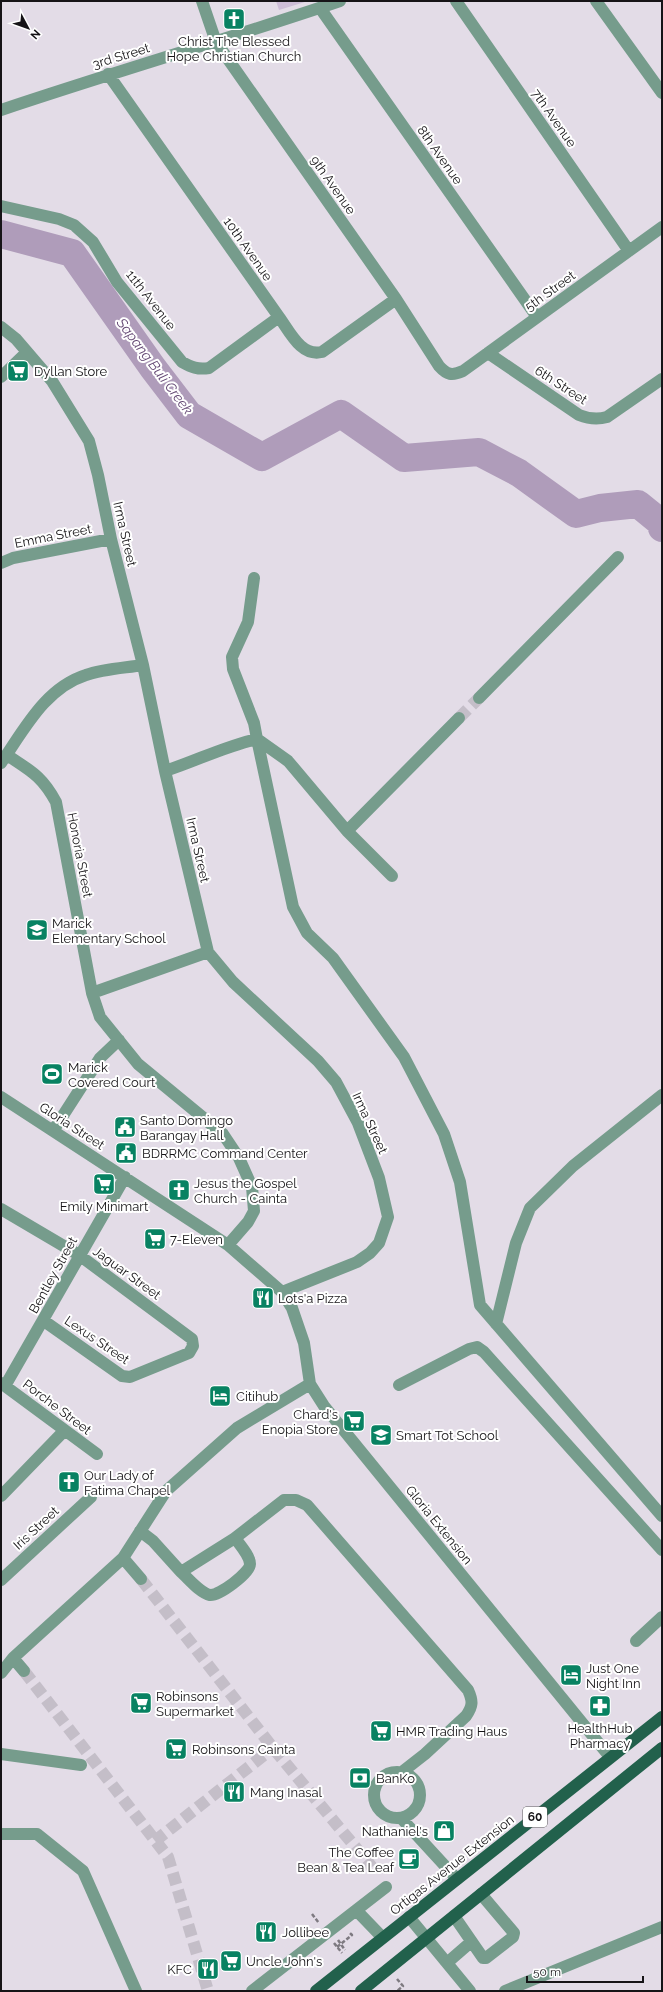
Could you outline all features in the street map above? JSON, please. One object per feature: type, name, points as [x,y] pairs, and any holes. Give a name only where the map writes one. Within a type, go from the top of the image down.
[{"type":"main road","name":"Ortigas Avenue Extension","points":[[316,1991],[662,1717]]},
{"type":"main road","name":"60","points":[[361,1991],[662,1748]]},
{"type":"street","name":"9th Avenue","points":[[202,1],[216,42],[396,299],[439,366],[445,373],[454,375]]},
{"type":"street","name":"3rd Street","points":[[1,110],[108,74],[216,42],[340,1]]},
{"type":"street","name":"7th Avenue","points":[[456,1],[629,251]]},
{"type":"street","points":[[596,1],[662,93]]},
{"type":"street","name":"8th Avenue","points":[[320,8],[537,317]]},
{"type":"street","name":"10th Avenue","points":[[108,74],[279,317],[304,350],[316,353],[329,348],[396,299]]},
{"type":"street","name":"11th Avenue","points":[[1,206],[59,219],[74,225],[93,242],[117,282],[182,362],[190,366],[199,369],[208,368],[279,317]]},
{"type":"street","name":"5th Street","points":[[454,375],[488,353],[662,227]]},
{"type":"street","name":"Irma Street","points":[[1,327],[16,339],[52,381],[88,441],[98,475],[111,539],[143,664],[165,771],[208,952],[232,982],[318,1061],[336,1082],[358,1123],[379,1178],[387,1206],[388,1218],[386,1227],[379,1242],[370,1253],[357,1262],[282,1292]]},
{"type":"street","points":[[1,377],[27,352]]},
{"type":"street","name":"6th Street","points":[[488,353],[579,415],[590,419],[608,417],[662,379]]},
{"type":"street","name":"Emma Street","points":[[1,563],[12,558],[111,539]]},
{"type":"street","points":[[479,698],[618,557]]},
{"type":"street","points":[[254,578],[248,622],[232,657],[233,669],[254,723],[293,907],[307,933],[333,958],[404,1057],[444,1134],[460,1182],[480,1306],[662,1516]]},
{"type":"street","points":[[4,759],[36,712],[52,694],[68,682],[86,674],[143,664]]},
{"type":"street","points":[[347,831],[459,718]]},
{"type":"street","points":[[165,771],[240,743],[257,739],[288,761],[347,831],[392,876]]},
{"type":"street","name":"Honoria Street","points":[[4,759],[38,775],[47,786],[56,802],[92,993],[100,1017],[138,1064],[223,1134],[238,1158],[252,1187],[254,1211],[248,1222],[228,1245]]},
{"type":"street","points":[[92,993],[208,952]]},
{"type":"street","points":[[53,1131],[100,1058],[119,1040]]},
{"type":"street","points":[[496,1324],[516,1243],[530,1208],[573,1166],[662,1095]]},
{"type":"street","name":"Gloria Street","points":[[1,1097],[126,1177],[228,1245],[282,1292]]},
{"type":"street","name":"Bentley Street","points":[[3,1385],[44,1321],[79,1255],[126,1177]]},
{"type":"street","name":"Jaguar Street","points":[[1,1209],[79,1255],[192,1339]]},
{"type":"street","name":"Gloria Extension","points":[[282,1292],[292,1308],[304,1343],[310,1384],[324,1406],[610,1757]]},
{"type":"street","name":"Lexus Street","points":[[44,1321],[122,1376],[130,1377],[189,1353],[193,1346],[192,1339]]},
{"type":"street","points":[[399,1385],[469,1349],[477,1347],[489,1358],[662,1550]]},
{"type":"street","points":[[1,1673],[13,1658],[123,1558],[166,1491],[238,1428],[310,1384]]},
{"type":"street","name":"Porche Street","points":[[3,1385],[97,1454]]},
{"type":"street","points":[[1,1496],[64,1431]]},
{"type":"street","name":"Iris Street","points":[[1,1580],[91,1497]]},
{"type":"street","points":[[181,1572],[235,1538],[284,1500],[296,1500],[307,1505],[468,1690],[473,1701],[471,1709],[466,1716],[425,1754],[402,1772]]},
{"type":"street","points":[[140,1531],[153,1541],[181,1572],[206,1593],[211,1595],[218,1594],[246,1573],[250,1567],[250,1561],[235,1538]]},
{"type":"street","points":[[123,1558],[141,1579]]},
{"type":"street","points":[[636,1641],[662,1617]]},
{"type":"street","points":[[13,1658],[24,1671]]},
{"type":"street","points":[[1,1754],[81,1765]]},
{"type":"street","points":[[393,1772],[402,1772],[416,1780],[421,1795],[415,1810],[409,1815],[401,1818],[389,1817],[379,1810],[374,1795],[375,1787],[386,1774],[393,1772]]},
{"type":"street","points":[[401,1818],[457,1879]]},
{"type":"street","points":[[1,1834],[38,1834],[83,1871],[136,1991]]},
{"type":"street","points":[[252,1991],[386,1887]]},
{"type":"street","points":[[454,1916],[481,1956],[486,1958],[514,1935],[481,1894]]},
{"type":"street","points":[[357,1911],[382,1938]]},
{"type":"street","points":[[409,1917],[448,1962],[470,1991]]},
{"type":"street","points":[[506,1991],[662,1927]]},
{"type":"street","points":[[448,1962],[472,1942]]},
{"type":"path","points":[[337,1941],[347,1952]]},
{"type":"path","points":[[397,1991],[403,1986]]},
{"type":"shaded area","points":[[276,1],[308,1],[279,10]]},
{"type":"waterway","name":"Sapang Buli Creek","points":[[1,234],[72,253],[153,368],[189,415],[262,457],[341,414],[404,458],[479,452],[519,473],[576,514],[600,508],[638,504],[660,522],[662,528]]},
{"type":"tunnel","points":[[459,718],[479,698]]},
{"type":"tunnel","points":[[141,1579],[273,1748],[372,1867]]},
{"type":"tunnel","points":[[24,1671],[168,1857],[208,1991]]},
{"type":"tunnel","points":[[155,1841],[273,1748]]},
{"type":"place","name":"Christ The Blessed Hope Christian Church","points":[[234,19]]},
{"type":"place","name":"Dyllan Store","points":[[18,371]]},
{"type":"place","name":"Marick Elementary School","points":[[37,930]]},
{"type":"place","name":"Marick Covered Court","points":[[52,1074]]},
{"type":"place","name":"Santo Domingo Barangay Hall","points":[[125,1127]]},
{"type":"place","name":"BDRRMC Command Center","points":[[126,1153]]},
{"type":"place","name":"Emily Minimart","points":[[104,1184]]},
{"type":"place","name":"Jesus the Gospel Church - Cainta","points":[[179,1190]]},
{"type":"place","name":"7-Eleven","points":[[155,1239]]},
{"type":"place","name":"Lots'a Pizza","points":[[263,1298]]},
{"type":"place","name":"Citihub","points":[[220,1396]]},
{"type":"place","name":"Chard's Enopia Store","points":[[354,1421]]},
{"type":"place","name":"Smart Tot School","points":[[381,1435]]},
{"type":"place","name":"Our Lady of Fatima Chapel","points":[[69,1482]]},
{"type":"place","name":"Just One Night Inn","points":[[571,1675]]},
{"type":"place","name":"Robinsons Supermarket","points":[[141,1703]]},
{"type":"place","name":"HealthHub Pharmacy","points":[[600,1706]]},
{"type":"place","name":"HMR Trading Haus","points":[[381,1731]]},
{"type":"place","name":"Robinsons Cainta","points":[[176,1749]]},
{"type":"place","name":"BanKo","points":[[360,1778]]},
{"type":"place","name":"Mang Inasal","points":[[234,1792]]},
{"type":"place","name":"Nathaniel's","points":[[444,1831]]},
{"type":"place","name":"The Coffee Bean & Tea Leaf","points":[[409,1859]]},
{"type":"place","name":"Jollibee","points":[[266,1932]]},
{"type":"place","name":"Uncle John's","points":[[231,1961]]},
{"type":"place","name":"KFC","points":[[208,1969]]}]
